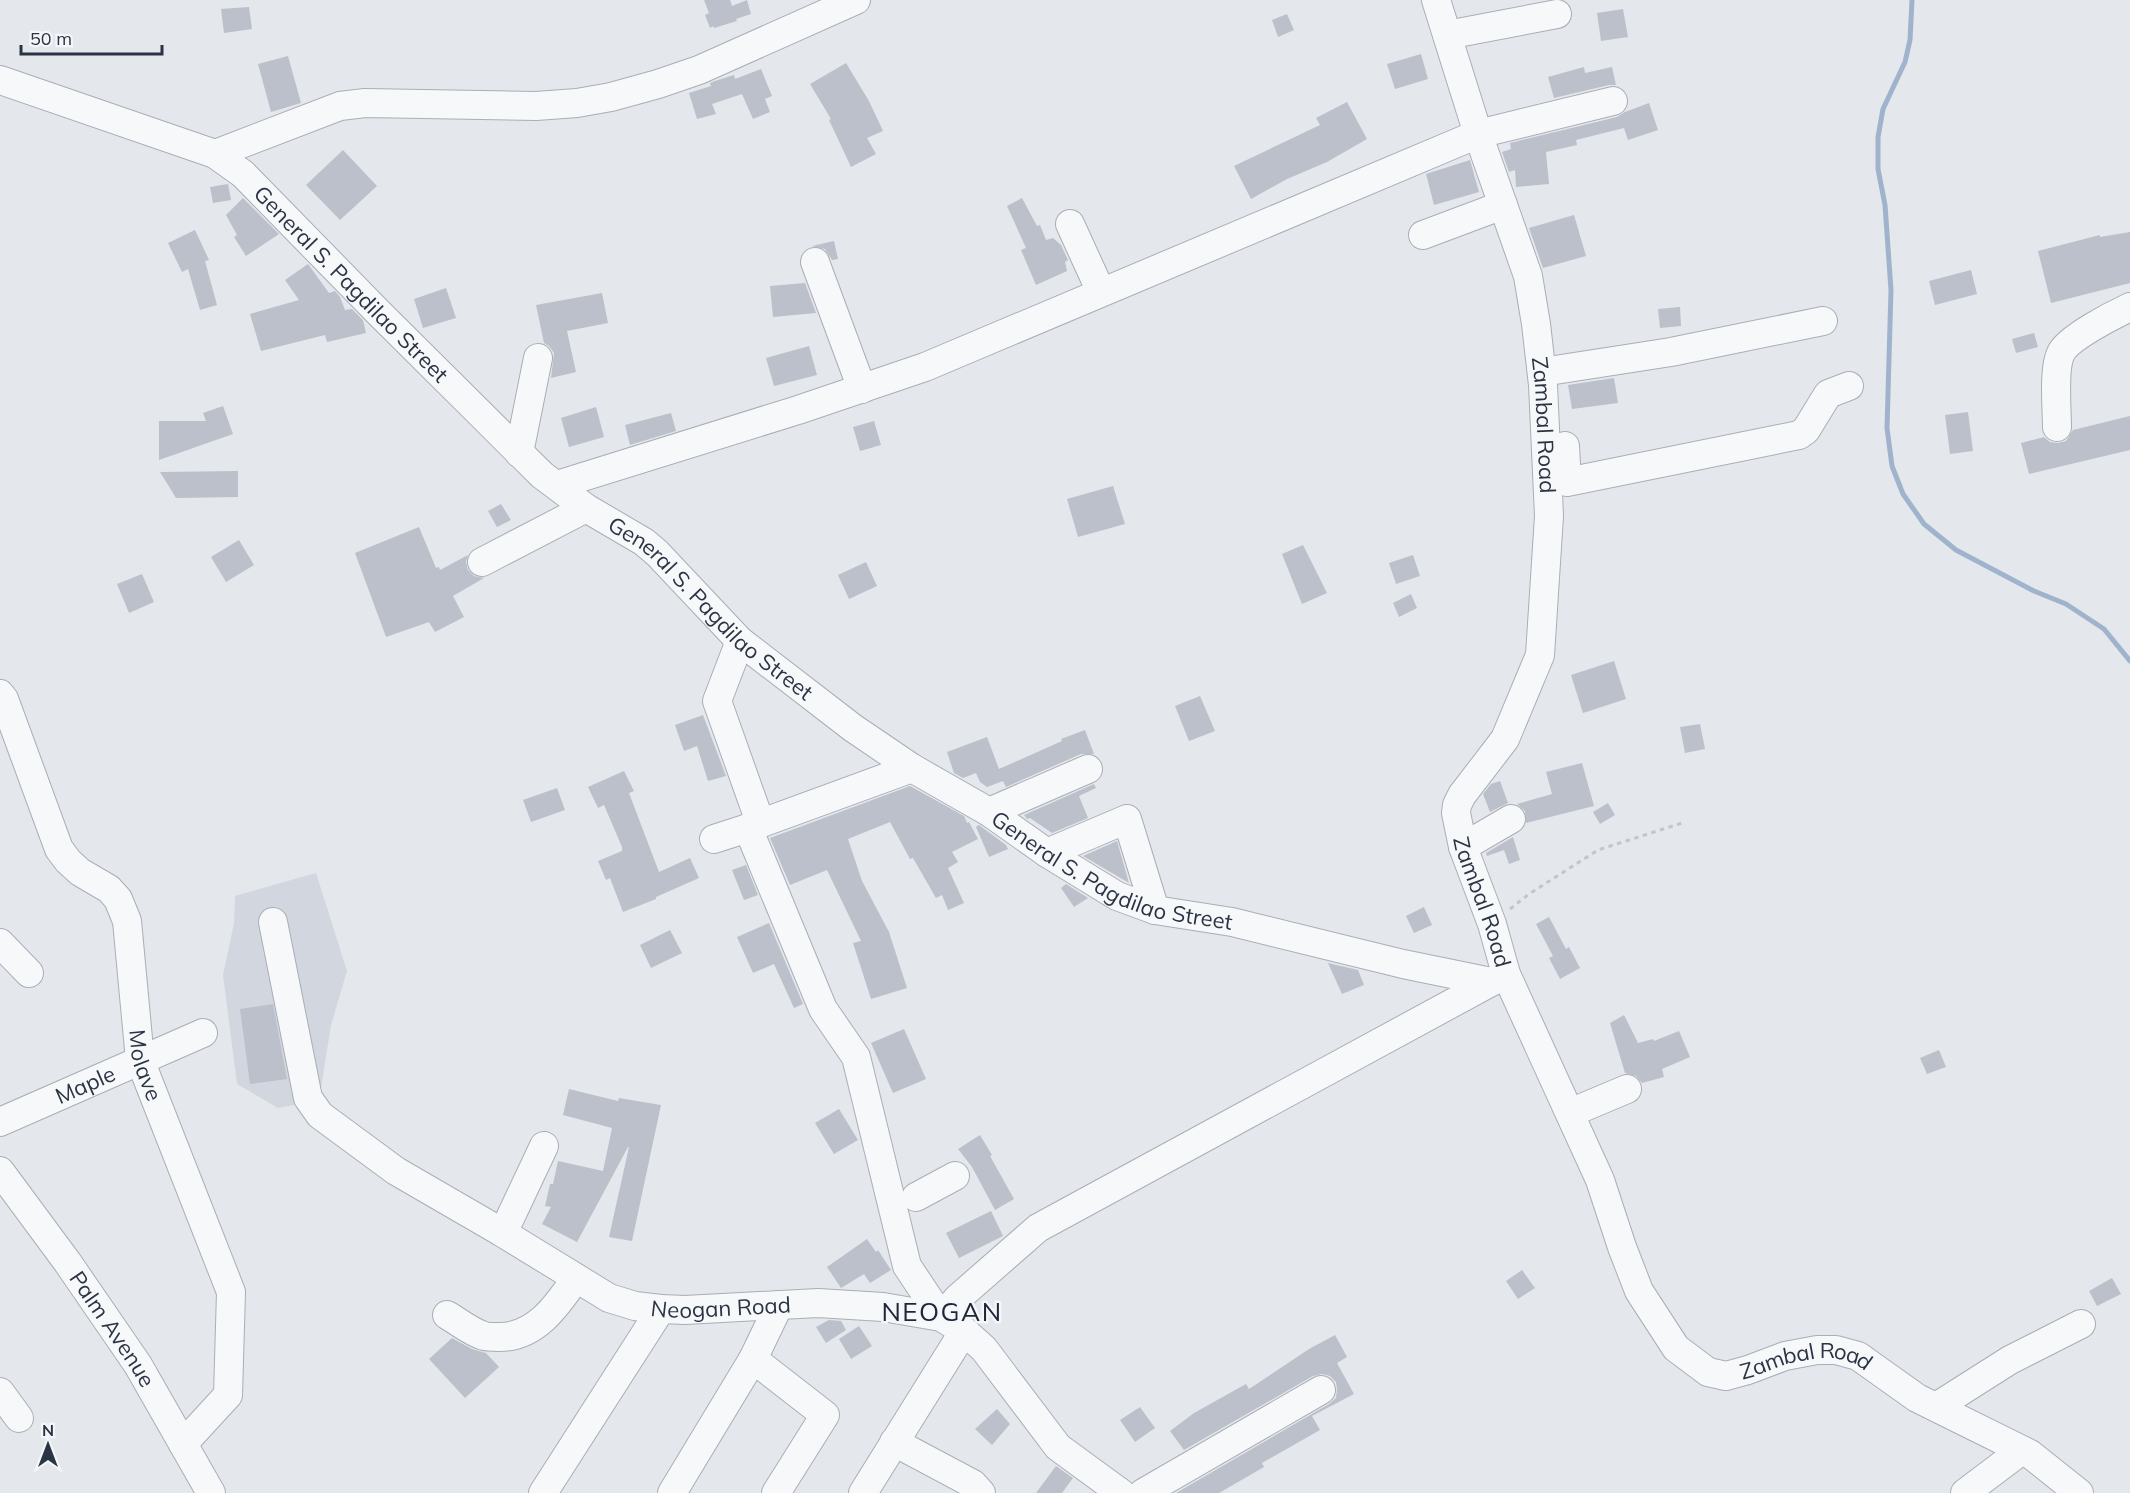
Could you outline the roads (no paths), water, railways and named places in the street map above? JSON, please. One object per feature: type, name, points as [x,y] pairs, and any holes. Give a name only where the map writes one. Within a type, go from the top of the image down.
[{"type":"street","points":[[215,154],[340,106],[365,103],[536,106],[577,103],[611,97],[699,70],[856,0]]},
{"type":"street","name":"Zambal Road","points":[[1436,0],[1478,134],[1528,276],[1536,324],[1551,370],[1549,516],[1540,655],[1505,740],[1462,795],[1456,813],[1463,847],[1492,924],[1498,978],[1570,1113],[1600,1180],[1639,1291],[1676,1348],[1708,1372],[1726,1376],[1785,1356],[1817,1350],[1836,1350],[1858,1356],[1917,1398],[2030,1454],[2079,1493]]},
{"type":"street","points":[[1447,35],[1557,14]]},
{"type":"street","name":"General S. Pagdilao Street","points":[[0,80],[215,154],[243,174],[542,475],[586,508],[644,542],[740,642],[852,728],[912,768],[989,812],[1047,853],[1117,896],[1155,910],[1232,922],[1403,964],[1498,978]]},
{"type":"street","points":[[557,485],[925,367],[1478,134],[1613,101]]},
{"type":"street","points":[[1424,235],[1503,205]]},
{"type":"street","points":[[1070,224],[1101,292]]},
{"type":"street","points":[[815,262],[862,389]]},
{"type":"street","points":[[2057,427],[2057,369],[2060,355],[2067,344],[2130,307]]},
{"type":"street","points":[[1822,321],[1671,352],[1551,370],[1567,482],[1799,435],[1806,430],[1828,394],[1849,386]]},
{"type":"street","points":[[519,453],[538,358]]},
{"type":"street","points":[[482,561],[586,508]]},
{"type":"street","points":[[740,642],[717,701],[754,825],[823,1009],[856,1057],[908,1266],[953,1324],[984,1349],[1058,1447],[1089,1482],[1121,1493]]},
{"type":"street","name":"Molave","points":[[0,694],[4,699],[59,849],[80,872],[118,898],[127,921],[140,1060],[231,1292],[228,1395],[183,1444]]},
{"type":"street","points":[[714,839],[912,768]]},
{"type":"street","points":[[989,812],[1088,769]]},
{"type":"street","points":[[1047,853],[1127,819],[1155,910]]},
{"type":"street","points":[[1463,847],[1511,819]]},
{"type":"street","name":"Neogan Road","points":[[273,922],[308,1098],[320,1115],[396,1171],[609,1298],[635,1305],[685,1310],[856,1304],[953,1324]]},
{"type":"street","points":[[0,943],[29,973]]},
{"type":"street","points":[[863,1493],[894,1442],[953,1324],[958,1298],[1038,1228],[1498,978]]},
{"type":"street","name":"Maple","points":[[0,1122],[203,1033]]},
{"type":"street","points":[[1570,1113],[1627,1089]]},
{"type":"street","points":[[503,1233],[544,1146]]},
{"type":"street","name":"Palm Avenue","points":[[0,1172],[68,1263],[138,1365],[211,1493]]},
{"type":"street","points":[[916,1197],[955,1176]]},
{"type":"street","points":[[447,1316],[485,1337],[505,1337],[527,1331],[558,1304],[576,1278]]},
{"type":"street","points":[[672,1493],[753,1359],[779,1305]]},
{"type":"street","points":[[543,1493],[661,1309]]},
{"type":"street","points":[[1936,1407],[2010,1360],[2081,1324]]},
{"type":"street","points":[[753,1359],[825,1415],[776,1493]]},
{"type":"street","points":[[1143,1493],[1321,1390]]},
{"type":"street","points":[[0,1392],[19,1418]]},
{"type":"street","points":[[894,1442],[973,1484],[981,1493]]},
{"type":"street","points":[[1965,1493],[2022,1450]]},
{"type":"waterway","points":[[1912,0],[1910,40],[1905,62],[1883,109],[1878,137],[1878,169],[1885,205],[1891,290],[1887,428],[1892,466],[1903,494],[1924,524],[1956,550],[2034,591],[2066,604],[2104,629],[2130,661]]},
{"type":"district","name":"NEOGAN","points":[[942,1312]]}]
